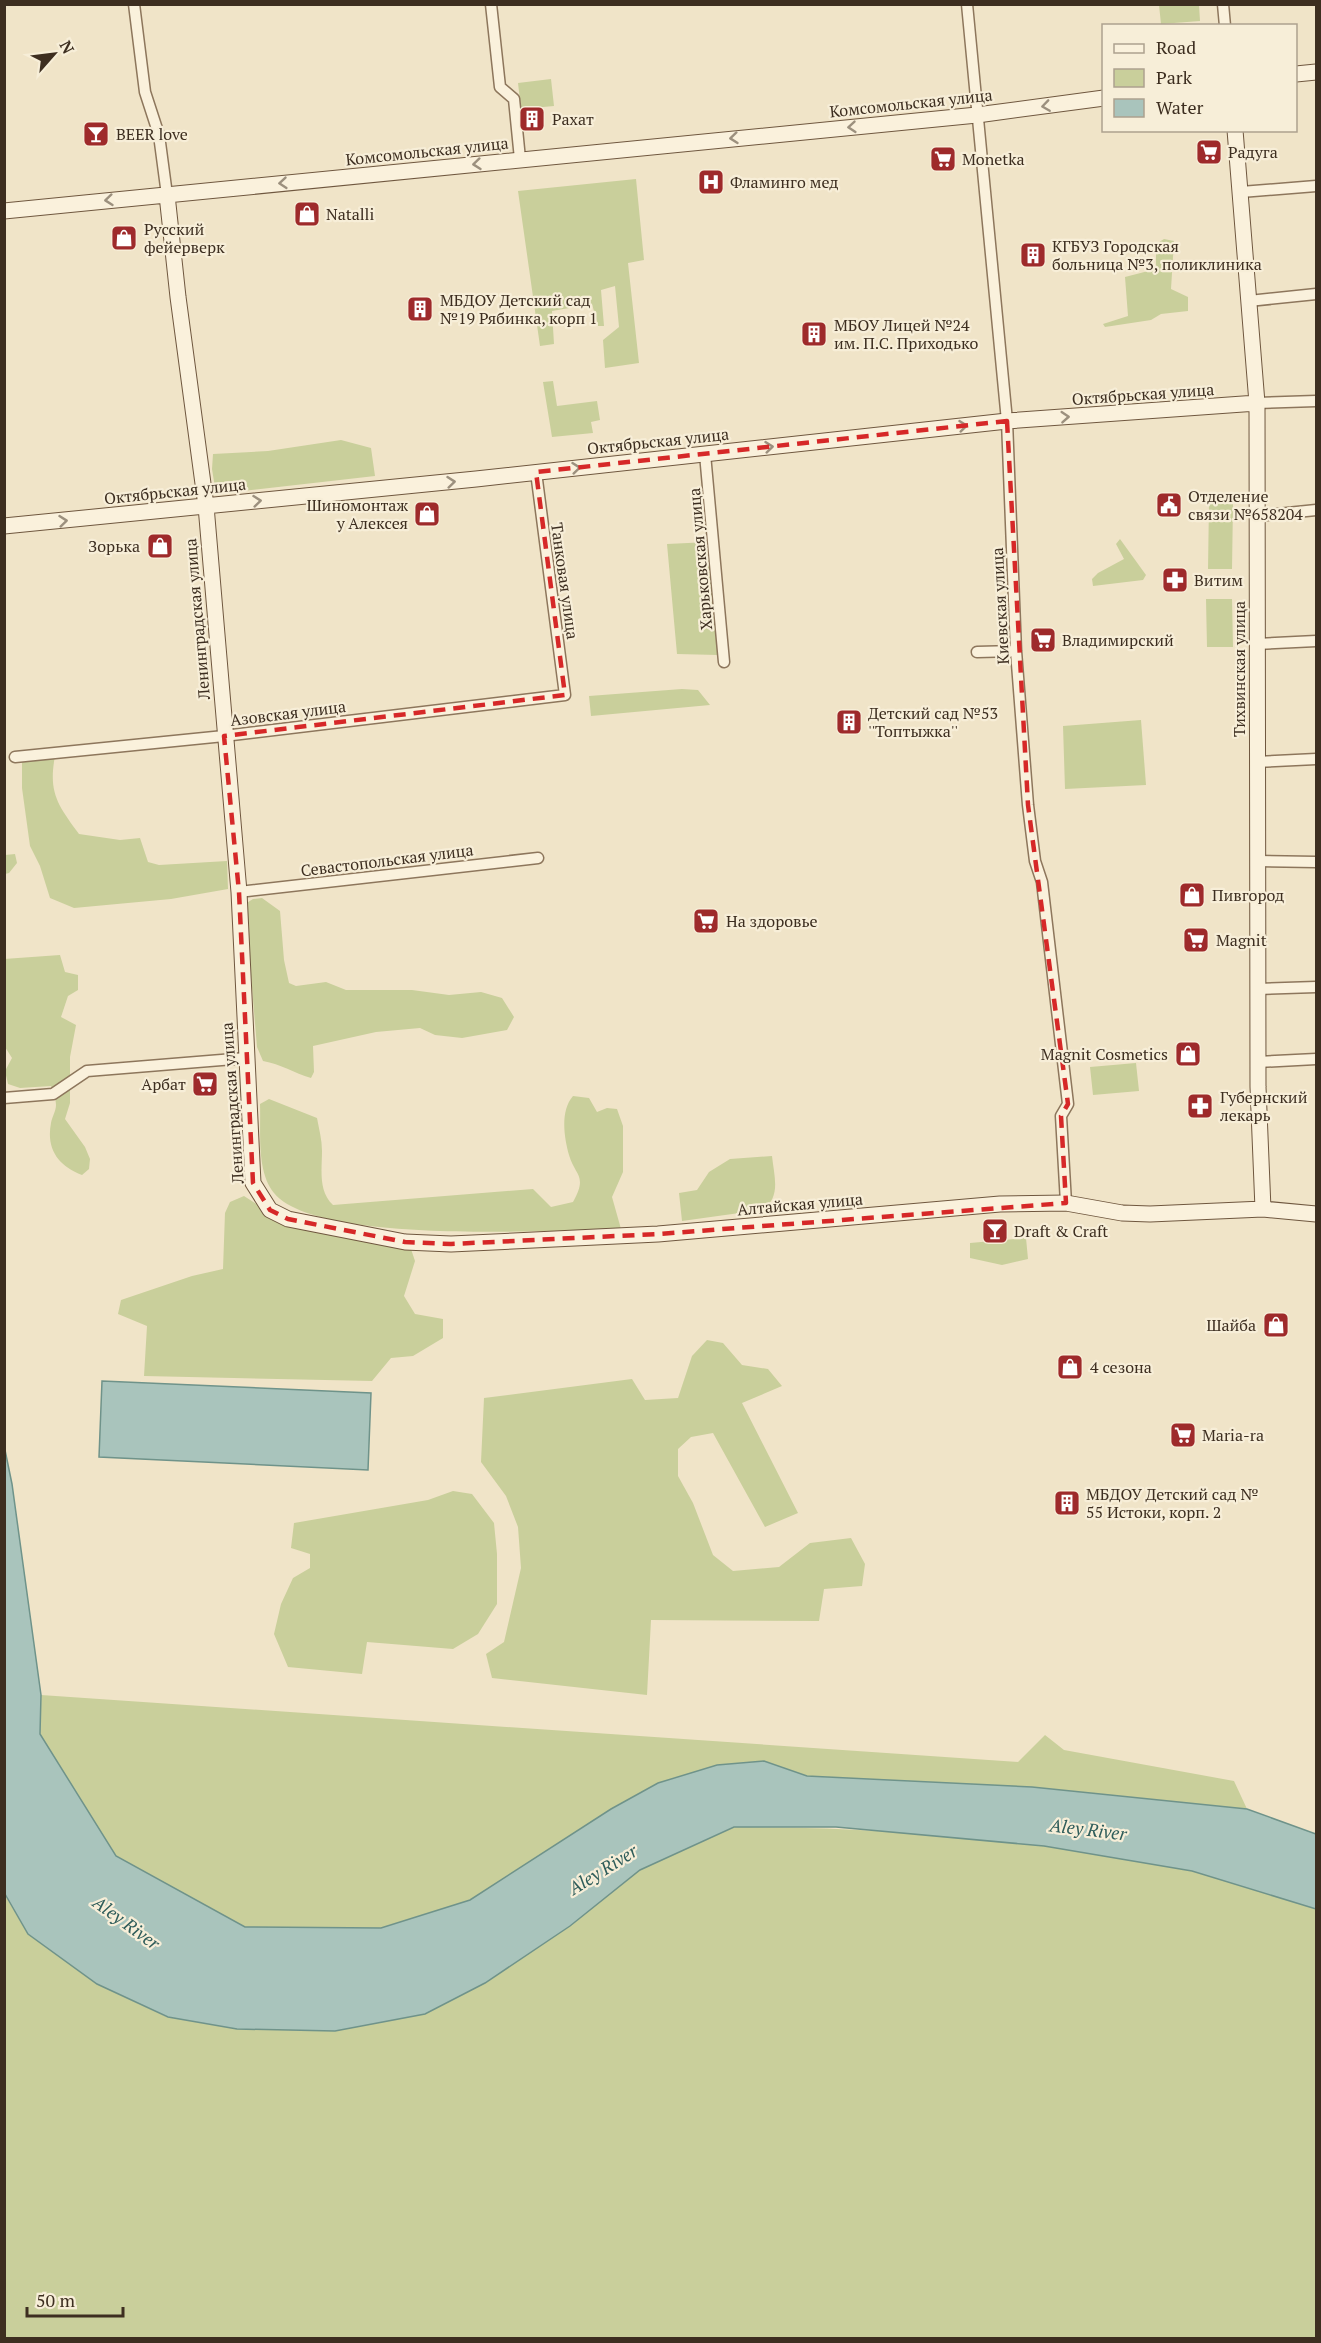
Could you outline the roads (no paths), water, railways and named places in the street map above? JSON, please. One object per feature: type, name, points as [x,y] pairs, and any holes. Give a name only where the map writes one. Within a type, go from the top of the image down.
[{"type":"main road","points":[[1297,74],[1317,72]]},
{"type":"main road","name":"Комсомольская улица","points":[[4,211],[977,115],[1102,98]]},
{"type":"main road","name":"Тихвинская улица","points":[[1235,132],[1257,404],[1258,1062],[1263,1209]]},
{"type":"main road","name":"Ленинградская улица","points":[[167,195],[206,506],[238,892],[253,1183],[270,1210],[288,1219]]},
{"type":"main road","name":"Октябрьская улица","points":[[4,526],[1006,421],[1257,404]]},
{"type":"main road","name":"Алтайская улица","points":[[288,1219],[405,1242],[451,1244],[658,1234],[1000,1204],[1066,1203],[1122,1213],[1150,1214],[1263,1209],[1317,1214]]},
{"type":"street","name":"Ленинградская улица","points":[[134,4],[145,92],[159,135],[167,195]]},
{"type":"street","points":[[491,4],[500,87],[514,99],[520,159]]},
{"type":"street","name":"Киевская улица","points":[[967,4],[1006,421],[1016,651],[1028,805],[1035,861],[1042,882],[1068,1104],[1061,1116],[1066,1203]]},
{"type":"street","points":[[1224,4],[1225,24]]},
{"type":"street","points":[[1241,192],[1317,186]]},
{"type":"street","points":[[1249,301],[1317,294]]},
{"type":"street","name":"Октябрьская улица","points":[[1257,404],[1317,401]]},
{"type":"street","name":"Харьковская улица","points":[[705,454],[724,662]]},
{"type":"street","name":"Танковая улица","points":[[536,472],[565,695]]},
{"type":"street","points":[[1258,516],[1317,510]]},
{"type":"street","points":[[1257,644],[1317,640]]},
{"type":"street","points":[[977,652],[1016,651]]},
{"type":"street","name":"Азовская улица","points":[[15,757],[224,736],[565,695]]},
{"type":"street","points":[[1256,762],[1317,759]]},
{"type":"street","name":"Севастопольская улица","points":[[238,892],[538,858]]},
{"type":"street","points":[[1257,861],[1317,861]]},
{"type":"street","points":[[1258,989],[1317,987]]},
{"type":"street","points":[[4,1098],[53,1094],[87,1071],[246,1058]]},
{"type":"street","points":[[1258,1062],[1317,1059]]},
{"type":"water","points":[[102,1381],[371,1393],[368,1470],[99,1457]]},
{"type":"water","name":"Aley River","points":[[5,1450],[12,1484],[41,1695],[40,1734],[116,1856],[245,1927],[381,1928],[470,1900],[611,1809],[658,1783],[717,1765],[764,1761],[807,1776],[1032,1787],[1247,1809],[1316,1834],[1316,1909],[1192,1871],[1044,1846],[836,1827],[734,1827],[640,1870],[570,1926],[485,1983],[425,2014],[335,2031],[237,2029],[168,2017],[97,1984],[28,1934],[5,1894]]},
{"type":"place","name":"Рахат","points":[[532,119]]},
{"type":"place","name":"BEER love","points":[[96,134]]},
{"type":"place","name":"Радуга","points":[[1209,152]]},
{"type":"place","name":"Monetka","points":[[943,159]]},
{"type":"place","name":"Фламинго мед","points":[[711,182]]},
{"type":"place","name":"Natalli","points":[[307,214]]},
{"type":"place","name":"Русский фейерверк","points":[[124,238]]},
{"type":"place","name":"КГБУЗ Городская больница №3, поликлиника","points":[[1033,255]]},
{"type":"place","name":"МБДОУ Детский сад №19 Рябинка, корп 1","points":[[420,309]]},
{"type":"place","name":"МБОУ Лицей №24 им. П.С. Приходько","points":[[814,334]]},
{"type":"place","name":"Отделение связи №658204","points":[[1169,505]]},
{"type":"place","name":"Шиномонтаж у Алексея","points":[[427,514]]},
{"type":"place","name":"Зорька","points":[[160,546]]},
{"type":"place","name":"Витим","points":[[1175,580]]},
{"type":"place","name":"Владимирский","points":[[1043,640]]},
{"type":"place","name":"Детский сад №53 ''Топтыжка''","points":[[849,722]]},
{"type":"place","name":"Пивгород","points":[[1192,895]]},
{"type":"place","name":"На здоровье","points":[[706,921]]},
{"type":"place","name":"Magnit","points":[[1196,940]]},
{"type":"place","name":"Magnit Cosmetics","points":[[1188,1054]]},
{"type":"place","name":"Арбат","points":[[205,1084]]},
{"type":"place","name":"Губернский лекарь","points":[[1200,1106]]},
{"type":"place","name":"Draft & Craft","points":[[995,1231]]},
{"type":"place","name":"Шайба","points":[[1276,1325]]},
{"type":"place","name":"4 сезона","points":[[1070,1367]]},
{"type":"place","name":"Maria-ra","points":[[1183,1435]]},
{"type":"place","name":"МБДОУ Детский сад № 55 Истоки, корп. 2","points":[[1067,1503]]}]
